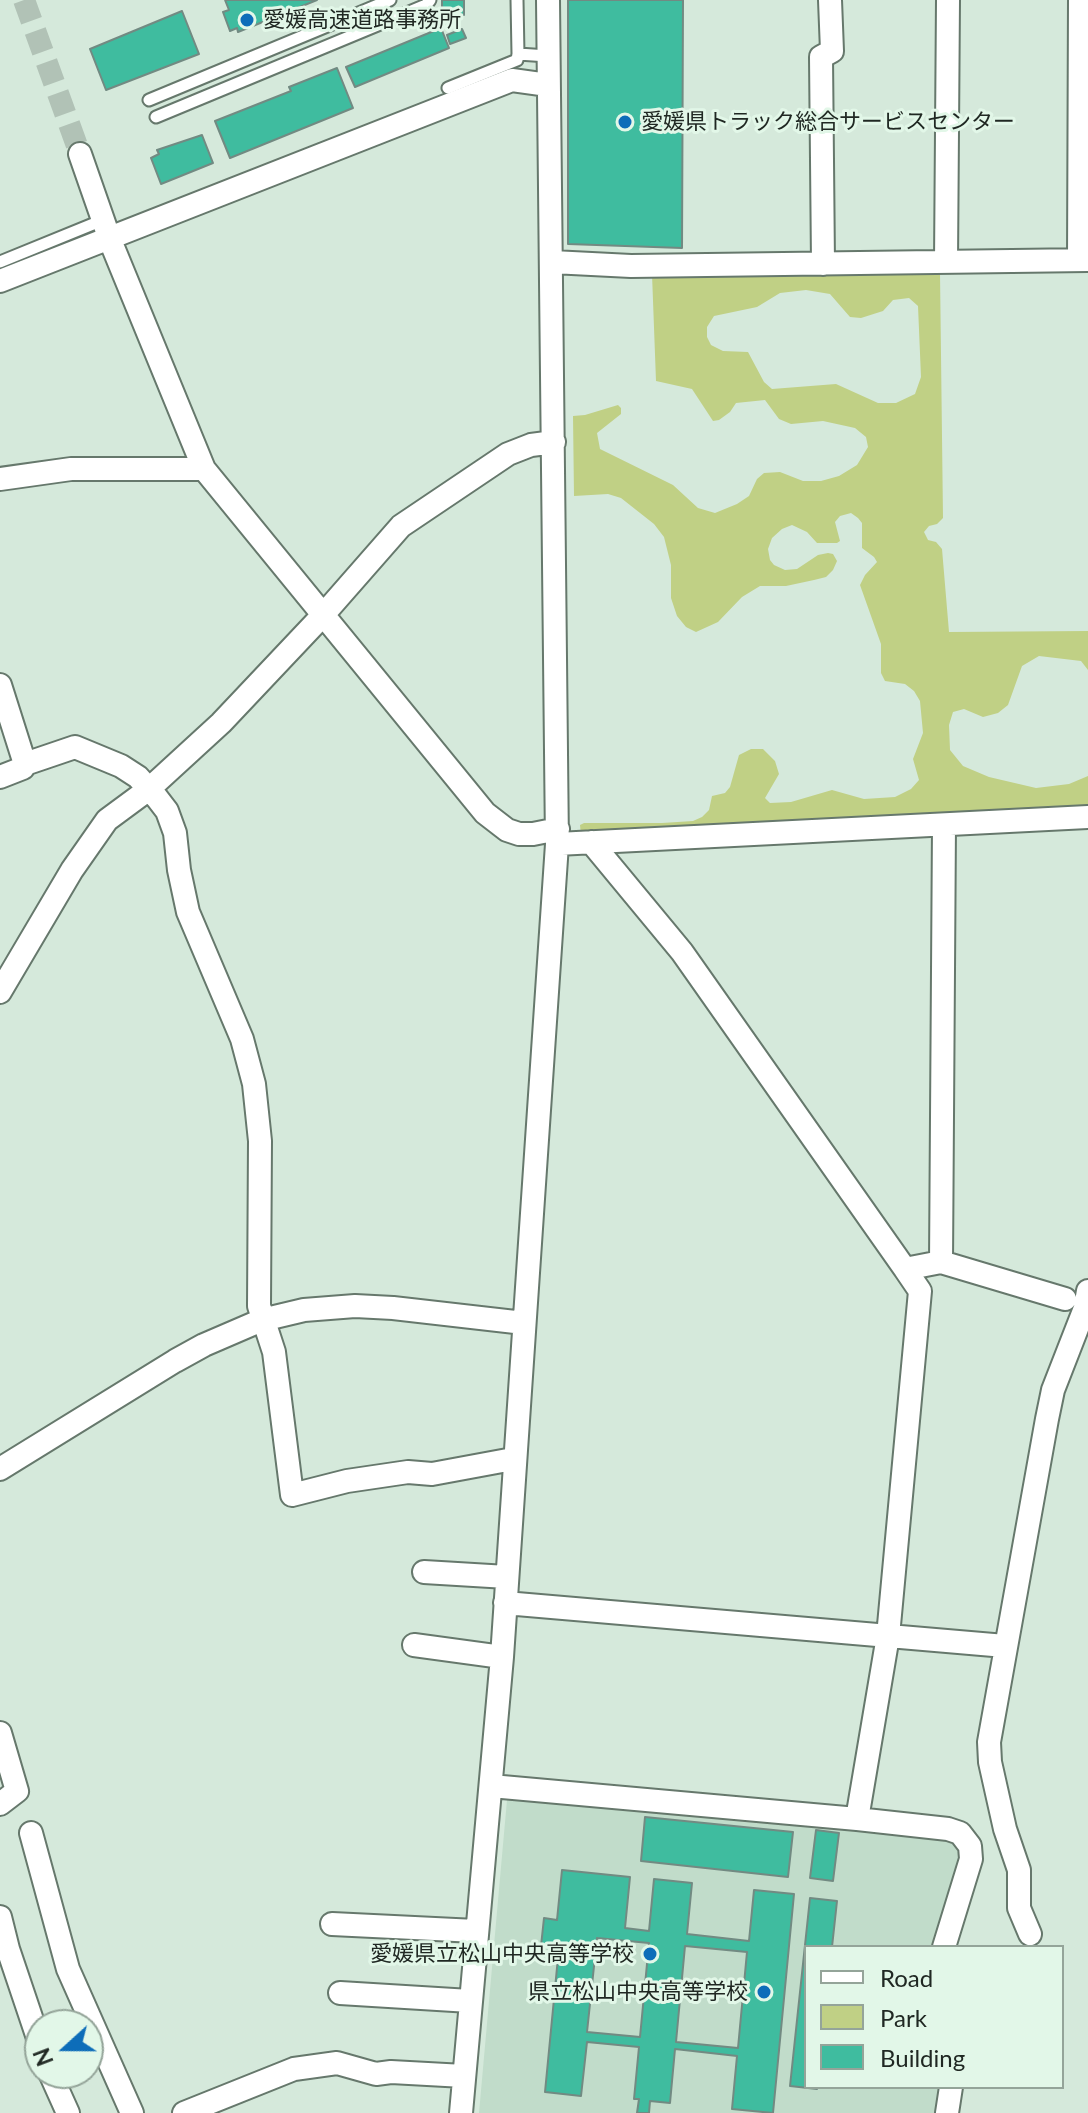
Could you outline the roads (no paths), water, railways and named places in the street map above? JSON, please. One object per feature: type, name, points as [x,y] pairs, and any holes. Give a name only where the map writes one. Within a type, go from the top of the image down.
[{"type":"street","points":[[461,2113],[502,1657],[513,1459],[558,836],[548,0]]},
{"type":"street","points":[[823,264],[821,57],[832,51],[830,0]]},
{"type":"street","points":[[946,262],[948,0]]},
{"type":"street","points":[[552,262],[631,266],[1083,260],[1080,0]]},
{"type":"street","points":[[0,281],[107,230],[512,80],[548,85]]},
{"type":"street","points":[[80,154],[107,230],[204,469],[485,813],[507,830],[591,842],[1088,817]]},
{"type":"street","points":[[0,992],[72,870],[107,820],[149,789],[221,723],[323,615],[401,526],[508,454],[531,445],[554,442]]},
{"type":"street","points":[[0,479],[71,469],[204,469]]},
{"type":"street","points":[[0,685],[5,716],[25,764]]},
{"type":"street","points":[[0,777],[23,768],[25,764],[75,747],[121,766],[138,777],[167,811],[175,833],[188,912],[242,1039],[254,1084],[260,1141],[258,1293],[262,1320],[274,1352],[292,1495],[347,1481],[408,1472],[432,1474],[513,1459]]},
{"type":"street","points":[[941,1262],[944,825]]},
{"type":"street","points":[[591,842],[682,952],[920,1291],[888,1636],[857,1819]]},
{"type":"street","points":[[905,1269],[941,1262],[1065,1299]]},
{"type":"street","points":[[1030,1934],[1022,1919],[1019,1870],[1005,1829],[990,1762],[989,1742],[1053,1390],[1085,1308],[1088,1291]]},
{"type":"street","points":[[0,1469],[175,1361],[262,1320],[304,1310],[355,1306],[524,1323]]},
{"type":"street","points":[[424,1572],[507,1577]]},
{"type":"street","points":[[505,1603],[1005,1646]]},
{"type":"street","points":[[414,1645],[502,1657]]},
{"type":"street","points":[[0,1733],[17,1791],[0,1804]]},
{"type":"street","points":[[491,1786],[948,1829],[964,1836],[970,1846],[971,1859],[945,1945]]},
{"type":"street","points":[[31,1833],[68,1969],[132,2113]]},
{"type":"street","points":[[0,1917],[28,2009]]},
{"type":"street","points":[[332,1924],[476,1931]]},
{"type":"street","points":[[340,1993],[470,2001]]},
{"type":"street","points":[[184,2113],[294,2069],[337,2063],[376,2074],[464,2076]]},
{"type":"street","points":[[57,2089],[68,2113]]},
{"type":"street","points":[[947,2113],[951,2089]]},
{"type":"lane","points":[[149,100],[390,0]]},
{"type":"lane","points":[[156,117],[426,5],[430,0]]},
{"type":"lane","points":[[448,88],[517,60],[517,0]]},
{"type":"lane","points":[[518,54],[548,56]]},
{"type":"lane","points":[[0,262],[107,230]]},
{"type":"tunnel","points":[[24,0],[80,154]]},
{"type":"place","name":"愛媛高速道路事務所","points":[[247,20]]},
{"type":"place","name":"愛媛県トラック総合サービスセンター","points":[[625,122]]},
{"type":"place","name":"愛媛県立松山中央高等学校","points":[[650,1954]]},
{"type":"place","name":"県立松山中央高等学校","points":[[764,1992]]}]
